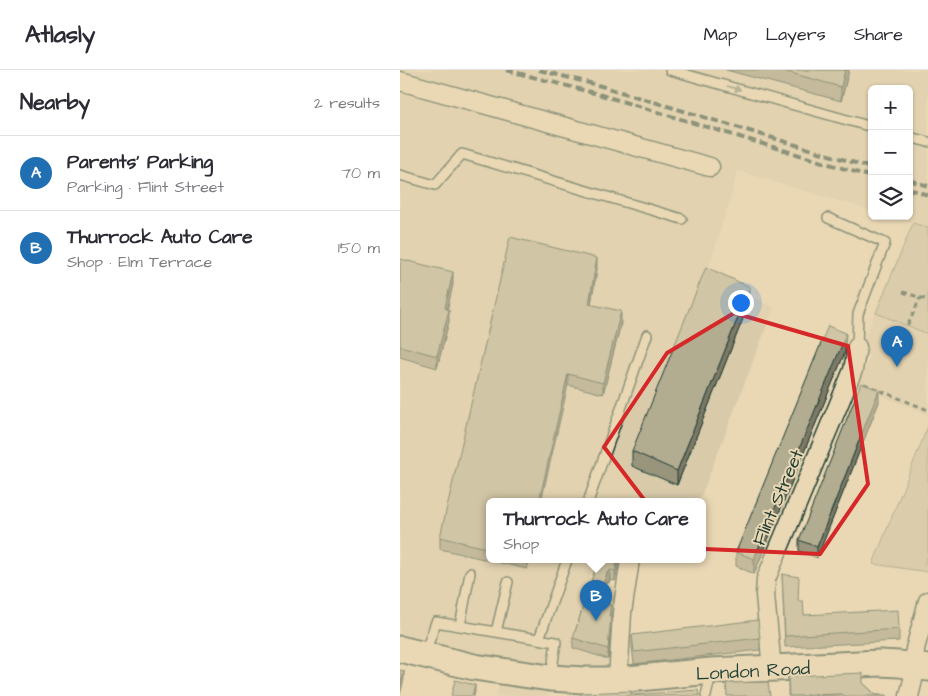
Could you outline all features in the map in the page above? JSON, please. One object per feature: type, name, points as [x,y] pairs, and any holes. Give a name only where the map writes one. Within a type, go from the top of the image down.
[{"type":"street","points":[[400,82],[710,167]]},
{"type":"street","name":"Flint Street","points":[[772,669],[766,579],[858,376],[857,347]]},
{"type":"street","points":[[628,682],[622,613],[630,563]]},
{"type":"street","points":[[909,696],[922,667],[915,649],[928,601]]},
{"type":"street","name":"London Road","points":[[400,650],[474,667],[550,678],[628,682],[711,671],[880,663],[922,667]]},
{"type":"lane","points":[[670,70],[868,126]]},
{"type":"lane","points":[[913,138],[928,142]]},
{"type":"lane","points":[[400,175],[435,185],[462,154],[682,219]]},
{"type":"lane","points":[[828,218],[885,243],[858,314],[857,347]]},
{"type":"lane","points":[[589,498],[647,335]]},
{"type":"lane","points":[[539,639],[566,563]]},
{"type":"lane","points":[[460,626],[470,573]]},
{"type":"lane","points":[[496,632],[508,582]]},
{"type":"lane","points":[[424,655],[436,622],[556,642],[550,678]]},
{"type":"lane","points":[[706,696],[711,671]]},
{"type":"path","points":[[903,292],[928,300]]},
{"type":"path","points":[[908,326],[920,298]]},
{"type":"path","points":[[858,376],[928,410]]},
{"type":"highlighted area","points":[[734,313],[848,346],[868,484],[820,554],[681,548],[604,447],[667,353]]},
{"type":"shaded area","points":[[400,70],[928,70],[928,415],[858,386],[870,356],[859,351],[913,223],[903,220],[913,220],[913,85],[868,85],[868,210],[737,171],[706,277],[774,307],[701,498],[486,498],[486,563],[595,563],[590,578],[625,590],[618,680],[550,678],[548,696],[496,696],[503,672],[400,648]]},
{"type":"shaded area","points":[[913,223],[928,228],[928,334],[876,313]]},
{"type":"shaded area","points":[[928,426],[928,555],[924,565],[928,567],[928,572],[873,564]]},
{"type":"building","points":[[780,70],[845,70],[841,87]]},
{"type":"building","points":[[510,237],[597,258],[589,304],[621,311],[603,383],[568,374],[540,498],[486,498],[486,548],[440,537]]},
{"type":"building","points":[[400,259],[453,272],[445,308],[449,310],[437,356],[400,346]]},
{"type":"building","points":[[706,267],[750,287],[677,471],[632,451]]},
{"type":"building","points":[[828,326],[846,333],[845,337],[754,559],[736,552]]},
{"type":"building","points":[[861,383],[879,390],[817,547],[799,540]]},
{"type":"building","points":[[597,563],[616,563],[615,571],[610,570],[609,573],[607,572],[598,601],[611,605],[608,649],[573,638]]},
{"type":"building","points":[[782,574],[799,577],[798,601],[803,601],[804,615],[898,610],[899,629],[785,636]]},
{"type":"building","points":[[758,620],[760,638],[634,652],[632,635]]},
{"type":"building","points":[[400,670],[404,671],[400,687]]},
{"type":"building","points":[[863,673],[863,683],[876,695],[887,696],[844,696],[842,694],[789,696],[788,676]]},
{"type":"building","points":[[455,680],[475,685],[472,696],[451,696]]},
{"type":"building","points":[[768,682],[770,696],[727,696],[726,683]]},
{"type":"building","points":[[698,690],[699,696],[581,696],[581,693],[631,691],[631,695]]},
{"type":"railway","points":[[506,70],[598,94],[868,176]]},
{"type":"railway","points":[[539,70],[601,86],[868,167]]},
{"type":"railway","points":[[913,181],[928,186]]},
{"type":"railway","points":[[913,190],[928,195]]},
{"type":"place","name":"Parents' Parking","points":[[897,367]]},
{"type":"place","name":"Thurrock Auto Care","points":[[596,621]]}]
